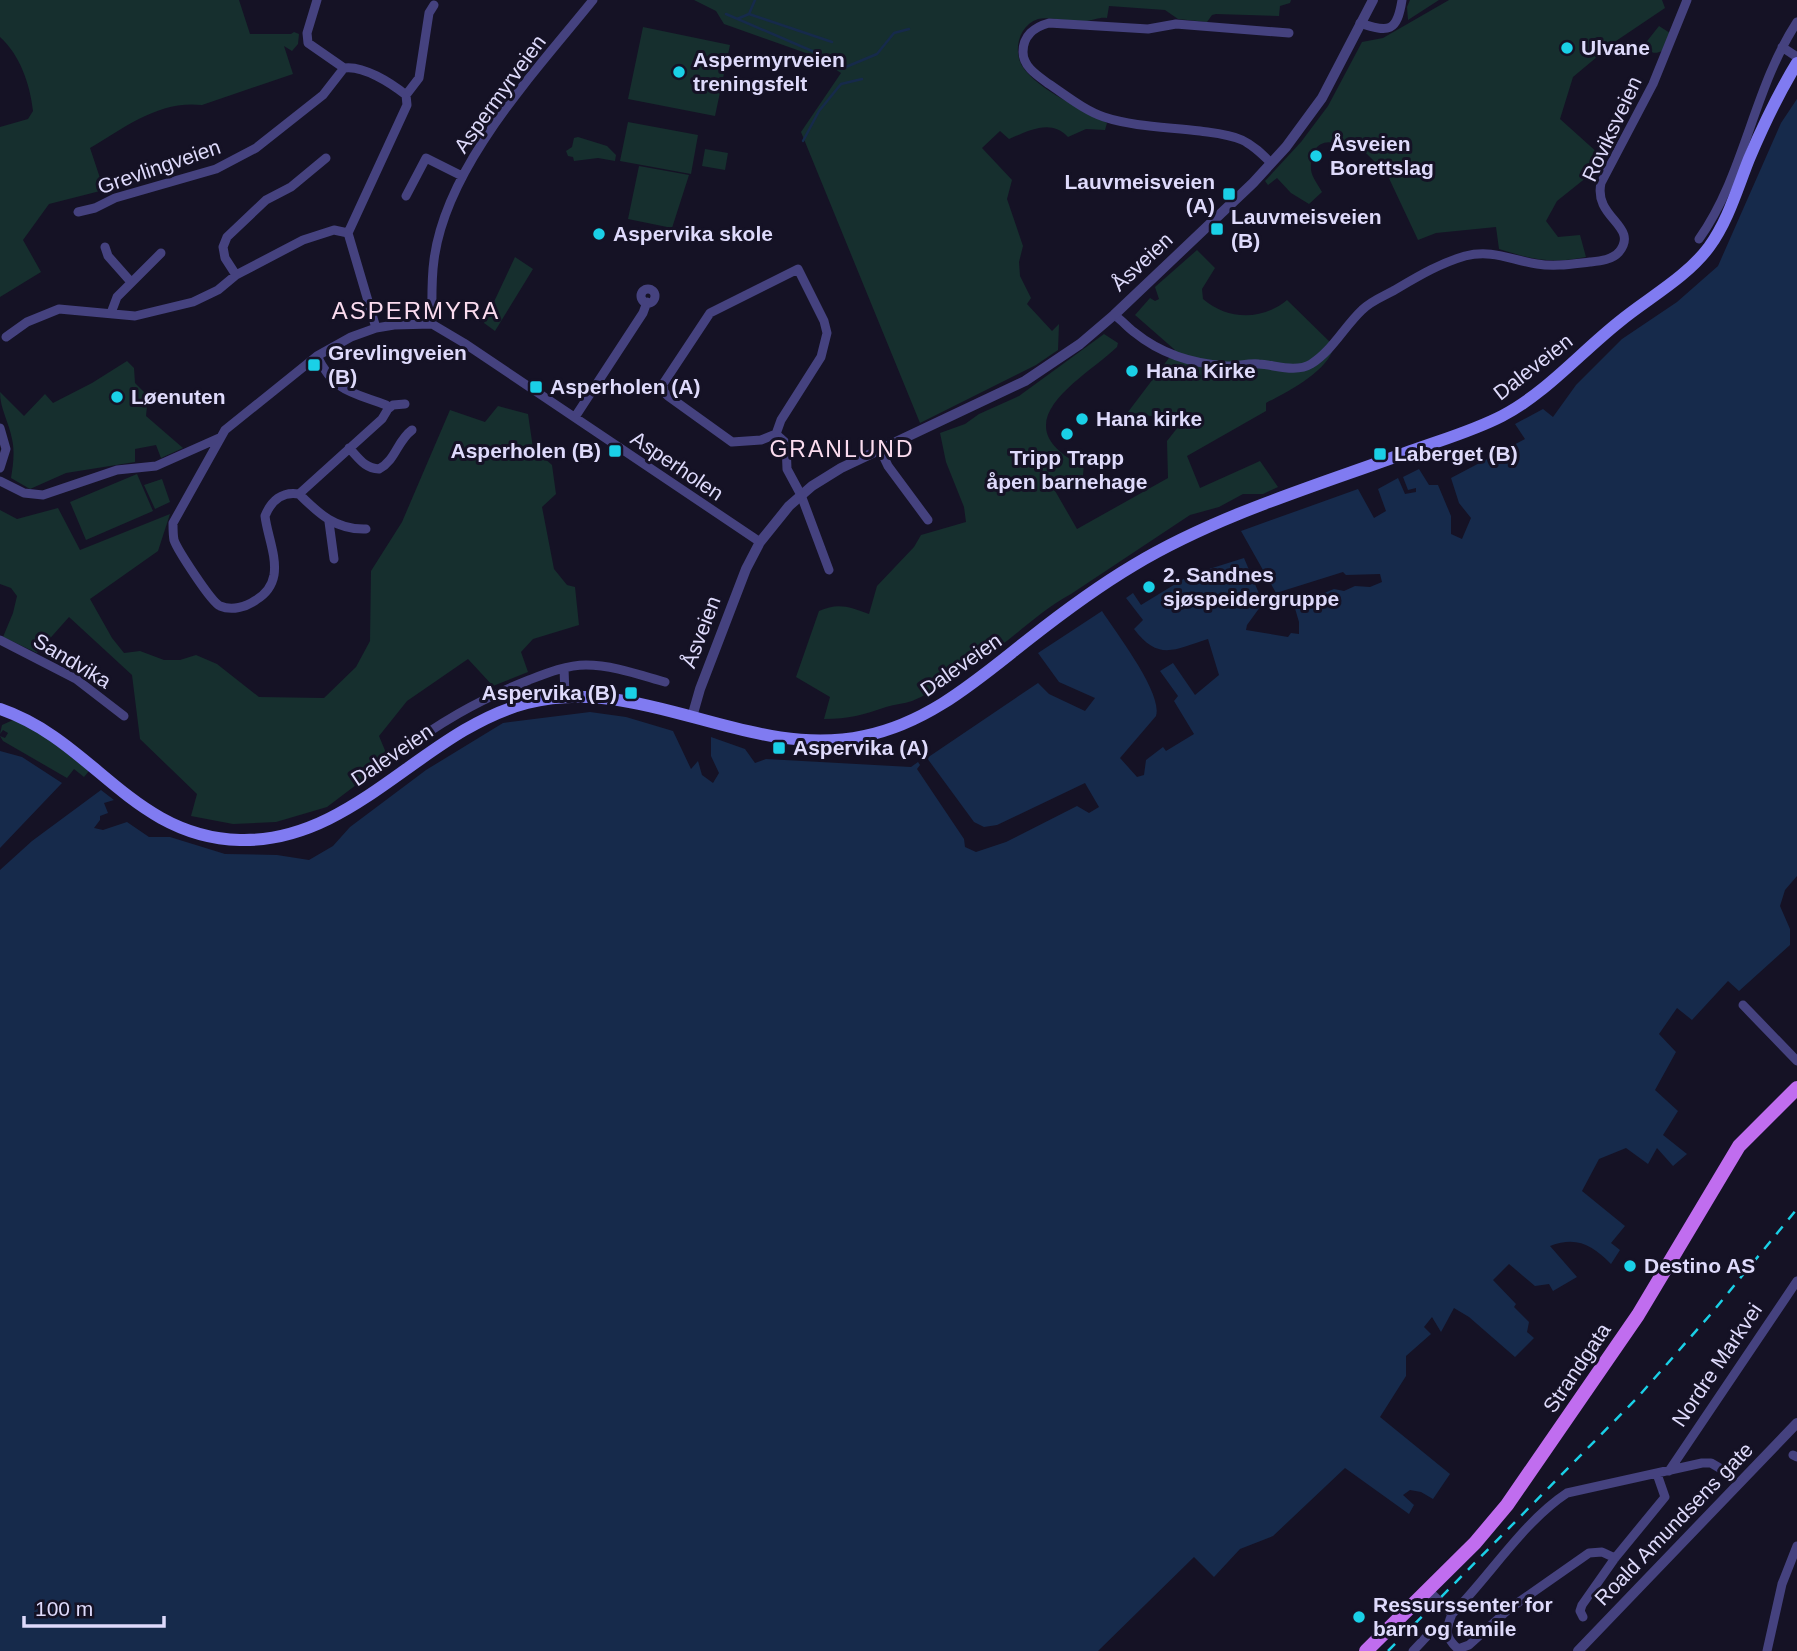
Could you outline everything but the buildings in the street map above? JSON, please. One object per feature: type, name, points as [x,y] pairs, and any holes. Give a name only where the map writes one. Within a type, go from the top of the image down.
[{"type":"main road","name":"Daleveien","points":[[0,709],[43,727],[77,752],[124,794],[162,820],[211,836],[241,840],[293,832],[334,817],[478,722],[500,711],[526,703],[565,696],[612,698],[744,732],[804,741],[862,737],[910,722],[945,702],[1131,566],[1247,512],[1479,426],[1514,409],[1542,389],[1619,322],[1684,272],[1709,247],[1723,225],[1756,141],[1797,63]]},
{"type":"main road","name":"Strandgata","points":[[1366,1651],[1475,1543],[1507,1506],[1638,1314],[1740,1146],[1797,1088]]},
{"type":"street","points":[[317,0],[307,33],[308,43],[344,68],[351,66],[362,70],[406,95]]},
{"type":"street","name":"Aspermyrveien","points":[[432,324],[434,260],[443,222],[462,176],[514,99],[593,0]]},
{"type":"street","name":"Åsveien","points":[[692,717],[734,598],[760,542],[801,495],[827,476],[880,449],[1025,381],[1080,344],[1271,163],[1300,130],[1322,98],[1373,0]]},
{"type":"street","points":[[1360,23],[1383,30],[1391,28],[1400,15],[1402,0]]},
{"type":"street","name":"Roviksveien","points":[[1114,314],[1146,341],[1190,360],[1232,366],[1249,363],[1295,369],[1314,362],[1330,348],[1369,303],[1440,264],[1480,253],[1495,253],[1552,266],[1605,260],[1615,256],[1625,240],[1624,232],[1600,201],[1598,193],[1653,84],[1687,0]]},
{"type":"street","points":[[376,328],[348,233],[393,140],[407,105],[406,95],[419,78],[429,13],[434,5]]},
{"type":"street","points":[[1699,239],[1726,190],[1767,79],[1797,22]]},
{"type":"street","points":[[1271,163],[1256,148],[1241,139],[1103,117],[1083,107],[1028,66],[1023,58],[1023,47],[1028,34],[1049,23],[1148,29],[1176,24],[1289,33]]},
{"type":"street","points":[[1782,47],[1797,57]]},
{"type":"street","name":"Grevlingveien","points":[[78,212],[216,169],[256,148],[323,95],[344,68]]},
{"type":"street","points":[[236,275],[225,258],[223,247],[227,237],[266,200],[291,187],[326,158]]},
{"type":"street","name":"Aspermyrveien","points":[[406,196],[426,158],[462,176]]},
{"type":"street","points":[[6,337],[26,322],[59,309],[135,316],[193,302],[218,290],[236,275],[303,240],[334,230],[348,233]]},
{"type":"street","points":[[105,247],[108,256],[131,282]]},
{"type":"street","points":[[111,313],[117,297],[162,253]]},
{"type":"street","points":[[798,269],[824,321],[827,333],[821,357],[781,419],[776,434],[761,440],[732,442],[668,396],[662,388],[710,313],[798,269]]},
{"type":"street","points":[[575,417],[643,313],[647,302]]},
{"type":"street","points":[[366,529],[351,529],[329,522],[299,494],[290,493],[275,499],[265,516],[274,568],[269,589],[252,603],[241,607],[221,607],[202,586],[175,541],[173,523],[225,430],[317,356],[351,337],[376,328],[432,324]]},
{"type":"street","name":"Asperholen","points":[[432,324],[760,542]]},
{"type":"street","points":[[317,356],[335,383],[355,396],[386,405],[388,410]]},
{"type":"street","points":[[299,494],[383,419],[393,405],[405,404]]},
{"type":"street","points":[[0,428],[6,449],[0,468]]},
{"type":"street","points":[[349,448],[369,468],[379,469],[392,459],[401,440],[412,430]]},
{"type":"street","points":[[776,434],[786,443],[788,469],[793,484],[801,495],[829,570]]},
{"type":"street","points":[[0,481],[24,493],[43,495],[117,470],[156,466],[220,437]]},
{"type":"street","points":[[880,449],[888,466],[928,520]]},
{"type":"street","points":[[329,522],[334,559]]},
{"type":"street","name":"Sandvika","points":[[0,639],[76,680],[124,716]]},
{"type":"street","name":"Daleveien","points":[[393,757],[429,730],[485,697],[564,668],[586,665],[624,670],[665,682]]},
{"type":"street","points":[[564,668],[565,696]]},
{"type":"street","points":[[1743,1005],[1797,1061]]},
{"type":"street","name":"Nordre Markvei","points":[[1669,1471],[1797,1281]]},
{"type":"street","name":"Roald Amundsens gate","points":[[1578,1651],[1797,1423]]},
{"type":"street","points":[[1615,1558],[1602,1552],[1589,1553],[1509,1609],[1469,1645],[1458,1650],[1448,1640],[1446,1629],[1452,1614],[1534,1522],[1567,1493],[1702,1463],[1711,1463],[1723,1470]]},
{"type":"street","points":[[1583,1617],[1580,1611],[1582,1605],[1615,1558],[1665,1497],[1657,1474]]},
{"type":"street","points":[[1767,1651],[1782,1584],[1797,1546]]},
{"type":"street","points":[[1428,1590],[1452,1614]]},
{"type":"street","points":[[1413,1651],[1429,1634],[1446,1629]]},
{"type":"green space","points":[[0,0],[239,0],[250,34],[299,34],[298,44],[292,51],[284,46],[293,74],[202,105],[157,111],[90,148],[104,190],[49,204],[23,240],[41,272],[0,297],[0,127],[28,119],[33,111],[23,71],[13,52],[0,37]]},
{"type":"green space","points":[[694,0],[1291,0],[1290,3],[1280,6],[1279,16],[1216,14],[1207,22],[1178,19],[1165,10],[1109,6],[1107,18],[1081,21],[1043,18],[1025,28],[1018,49],[1025,70],[1052,93],[1107,123],[1105,130],[1086,129],[1068,137],[1061,131],[1047,127],[1009,139],[1000,131],[982,148],[1012,180],[1007,199],[1023,246],[1019,262],[1020,276],[1031,298],[1027,304],[1052,331],[1059,324],[1058,350],[1036,365],[920,423],[801,132],[841,73],[817,57],[724,24],[716,11]]},
{"type":"green space","points":[[1410,0],[1439,0],[1408,20],[1407,7]]},
{"type":"green space","points":[[1449,0],[1662,0],[1665,8],[1616,41],[1573,77],[1560,119],[1599,154],[1592,173],[1557,201],[1546,221],[1558,237],[1580,235],[1586,257],[1542,260],[1499,249],[1496,227],[1436,233],[1418,240],[1387,174],[1367,154],[1338,138],[1334,143],[1323,143],[1313,153],[1312,173],[1322,192],[1309,204],[1291,193],[1277,178],[1268,185],[1265,181],[1301,142],[1328,106],[1362,42],[1383,38]]},
{"type":"green space","points":[[1659,26],[1670,33],[1662,51],[1654,53],[1644,45]]},
{"type":"green space","name":"Aspermyrveien treningsfelt","points":[[643,27],[730,45],[715,116],[628,99]]},
{"type":"green space","points":[[628,122],[698,135],[691,174],[620,161]]},
{"type":"green space","points":[[574,138],[607,146],[616,155],[615,161],[598,158],[574,161],[566,151],[572,147]]},
{"type":"green space","points":[[705,149],[728,153],[725,170],[702,166]]},
{"type":"green space","points":[[639,166],[689,175],[672,228],[628,219]]},
{"type":"green space","points":[[1197,250],[1215,268],[1202,289],[1203,299],[1212,306],[1245,315],[1267,312],[1287,300],[1334,346],[1324,364],[1315,373],[1266,403],[1266,411],[1187,456],[1200,488],[1260,461],[1278,487],[1263,494],[1243,494],[1219,507],[1190,515],[1048,609],[981,660],[921,697],[856,716],[824,719],[830,697],[796,677],[819,611],[838,606],[869,614],[877,586],[914,547],[921,535],[966,522],[964,507],[946,462],[940,433],[965,424],[979,414],[1019,396],[1104,334],[1118,343],[1117,347],[1071,385],[1048,415],[1046,431],[1055,446],[1075,462],[1084,461],[1083,476],[1054,489],[1077,529],[1168,478],[1167,441],[1178,427],[1167,419],[1128,412],[1175,350],[1135,315],[1150,298],[1155,301],[1159,299],[1155,287]]},
{"type":"green space","points":[[515,257],[533,269],[495,331],[484,323]]},
{"type":"green space","points":[[127,361],[134,368],[135,383],[148,396],[146,416],[183,448],[161,458],[156,445],[135,449],[135,462],[66,473],[30,489],[11,478],[13,444],[0,392],[24,416],[45,394],[53,403]]},
{"type":"green space","points":[[498,406],[528,414],[533,448],[552,465],[556,494],[542,507],[554,569],[567,585],[575,587],[579,625],[533,639],[521,652],[528,672],[493,686],[468,659],[407,701],[379,736],[389,760],[327,807],[276,822],[233,824],[191,816],[197,794],[140,739],[132,675],[69,617],[37,653],[3,637],[17,596],[11,588],[0,584],[0,510],[17,519],[58,508],[80,550],[170,514],[158,551],[90,599],[112,638],[124,653],[140,651],[164,660],[180,660],[196,655],[217,664],[259,697],[324,698],[356,667],[370,641],[371,571],[402,522],[450,410],[485,422]]},
{"type":"green space","points":[[137,474],[153,511],[86,540],[70,502]]},
{"type":"green space","points":[[162,479],[170,502],[155,509],[144,485]]},
{"type":"green space","points":[[13,720],[39,731],[89,771],[84,777],[74,769],[67,778],[3,741],[0,736],[5,738],[8,733],[3,730],[0,734],[2,725]]},
{"type":"water","points":[[1797,99],[1797,876],[1785,890],[1780,906],[1790,929],[1790,945],[1739,991],[1728,981],[1692,1020],[1677,1008],[1659,1034],[1676,1052],[1655,1090],[1678,1111],[1663,1135],[1687,1154],[1673,1166],[1657,1148],[1648,1164],[1626,1148],[1599,1159],[1582,1191],[1625,1226],[1611,1243],[1620,1250],[1611,1264],[1583,1244],[1568,1242],[1550,1246],[1577,1277],[1553,1291],[1549,1284],[1535,1286],[1509,1264],[1493,1280],[1529,1322],[1527,1332],[1534,1338],[1515,1357],[1469,1317],[1454,1308],[1441,1332],[1432,1317],[1424,1327],[1431,1334],[1406,1356],[1406,1376],[1380,1417],[1450,1474],[1433,1499],[1421,1492],[1410,1490],[1403,1495],[1414,1505],[1409,1514],[1345,1468],[1273,1536],[1240,1549],[1214,1577],[1194,1557],[1098,1651],[0,1651],[0,870],[32,841],[101,790],[114,800],[104,803],[108,813],[100,816],[94,828],[103,830],[127,822],[149,837],[170,837],[225,854],[277,855],[309,860],[333,846],[350,827],[426,770],[503,723],[590,712],[626,717],[673,731],[691,769],[698,761],[702,775],[713,783],[719,773],[711,756],[711,737],[745,749],[755,763],[766,759],[911,767],[918,762],[920,765],[917,769],[964,839],[965,847],[976,852],[1006,842],[1077,806],[1089,813],[1099,807],[1085,783],[997,825],[984,827],[974,822],[927,758],[1038,683],[1049,694],[1085,711],[1095,698],[1059,682],[1038,653],[1102,611],[1146,678],[1156,706],[1156,716],[1120,758],[1137,777],[1144,775],[1146,760],[1163,747],[1166,751],[1194,734],[1174,701],[1178,696],[1160,671],[1173,663],[1195,695],[1219,675],[1208,639],[1177,649],[1151,646],[1134,629],[1143,620],[1126,598],[1133,593],[1141,605],[1190,575],[1244,558],[1263,603],[1246,630],[1288,637],[1291,633],[1299,634],[1294,605],[1334,589],[1344,591],[1355,586],[1370,587],[1382,582],[1380,574],[1346,575],[1343,572],[1276,593],[1241,531],[1358,489],[1374,518],[1386,511],[1378,489],[1398,478],[1405,494],[1416,492],[1416,488],[1408,490],[1403,477],[1419,469],[1429,485],[1438,485],[1451,516],[1451,534],[1462,539],[1471,518],[1459,503],[1451,478],[1525,439],[1515,424],[1543,409],[1553,417],[1576,385],[1622,339],[1677,302],[1718,266],[1781,123]]},
{"type":"water","points":[[0,751],[22,757],[62,783],[0,848]]},
{"type":"waterway","points":[[737,19],[749,14],[755,0]]},
{"type":"waterway","points":[[726,14],[819,54],[841,69],[877,54],[894,33],[909,29]]},
{"type":"waterway","points":[[749,14],[832,42]]},
{"type":"waterway","points":[[803,141],[819,111],[841,84],[862,79]]},
{"type":"railway","points":[[1388,1651],[1638,1397],[1797,1209]]},
{"type":"place","name":"Ulvane","points":[[1567,48]]},
{"type":"place","name":"Aspermyrveien treningsfelt","points":[[679,72]]},
{"type":"place","name":"Åsveien Borettslag","points":[[1316,156]]},
{"type":"place","name":"Lauvmeisveien (A)","points":[[1229,194]]},
{"type":"place","name":"Lauvmeisveien (B)","points":[[1217,229]]},
{"type":"place","name":"Aspervika skole","points":[[599,234]]},
{"type":"place","name":"Grevlingveien (B)","points":[[314,365]]},
{"type":"place","name":"Hana Kirke","points":[[1132,371]]},
{"type":"place","name":"Asperholen (A)","points":[[536,387]]},
{"type":"place","name":"Løenuten","points":[[117,397]]},
{"type":"place","name":"Hana kirke","points":[[1082,419]]},
{"type":"place","name":"Tripp Trapp åpen barnehage","points":[[1067,434]]},
{"type":"place","name":"Asperholen (B)","points":[[615,451]]},
{"type":"place","name":"Laberget (B)","points":[[1380,454]]},
{"type":"place","name":"2. Sandnes sjøspeidergruppe","points":[[1149,587]]},
{"type":"place","name":"Aspervika (B)","points":[[631,693]]},
{"type":"place","name":"Aspervika (A)","points":[[779,748]]},
{"type":"place","name":"Destino AS","points":[[1630,1266]]},
{"type":"place","name":"Ressurssenter for barn og famile","points":[[1359,1617]]},
{"type":"district","name":"ASPERMYRA","points":[[416,311]]},
{"type":"district","name":"GRANLUND","points":[[842,449]]}]
